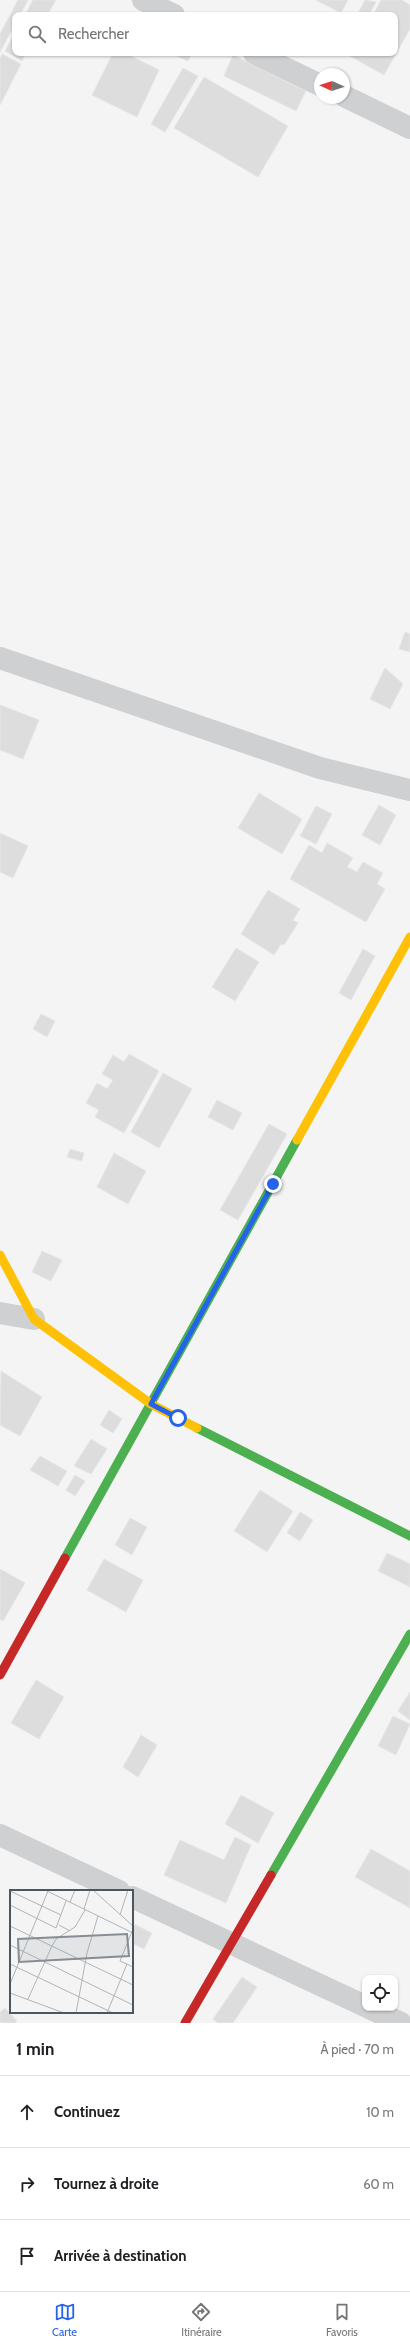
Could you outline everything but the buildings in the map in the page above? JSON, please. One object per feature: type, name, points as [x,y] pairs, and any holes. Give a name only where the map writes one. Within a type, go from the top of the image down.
[{"type":"street","points":[[143,0],[168,12]]},
{"type":"street","points":[[260,56],[314,82]]},
{"type":"street","points":[[350,99],[410,128]]},
{"type":"street","points":[[0,658],[320,768],[410,790]]},
{"type":"street","points":[[0,1675],[410,937]]},
{"type":"street","points":[[0,1255],[34,1318],[151,1404],[410,1536]]},
{"type":"street","points":[[0,1313],[34,1318]]},
{"type":"street","points":[[185,2023],[410,1634]]},
{"type":"street","points":[[0,1835],[117,1890]]},
{"type":"street","points":[[133,1897],[362,2005]]},
{"type":"street","points":[[376,2011],[402,2023]]},
{"type":"traffic: fast","points":[[65,1558],[297,1140]]},
{"type":"traffic: fast","points":[[197,1428],[410,1536]]},
{"type":"traffic: fast","points":[[271,1875],[410,1634]]},
{"type":"traffic: slow","points":[[297,1140],[410,937]]},
{"type":"traffic: slow","points":[[0,1255],[34,1319],[151,1404],[197,1428]]},
{"type":"traffic: jam","points":[[0,1675],[65,1558]]},
{"type":"traffic: jam","points":[[185,2023],[271,1875]]},
{"type":"route","points":[[178,1418],[151,1404],[273,1184]]}]
